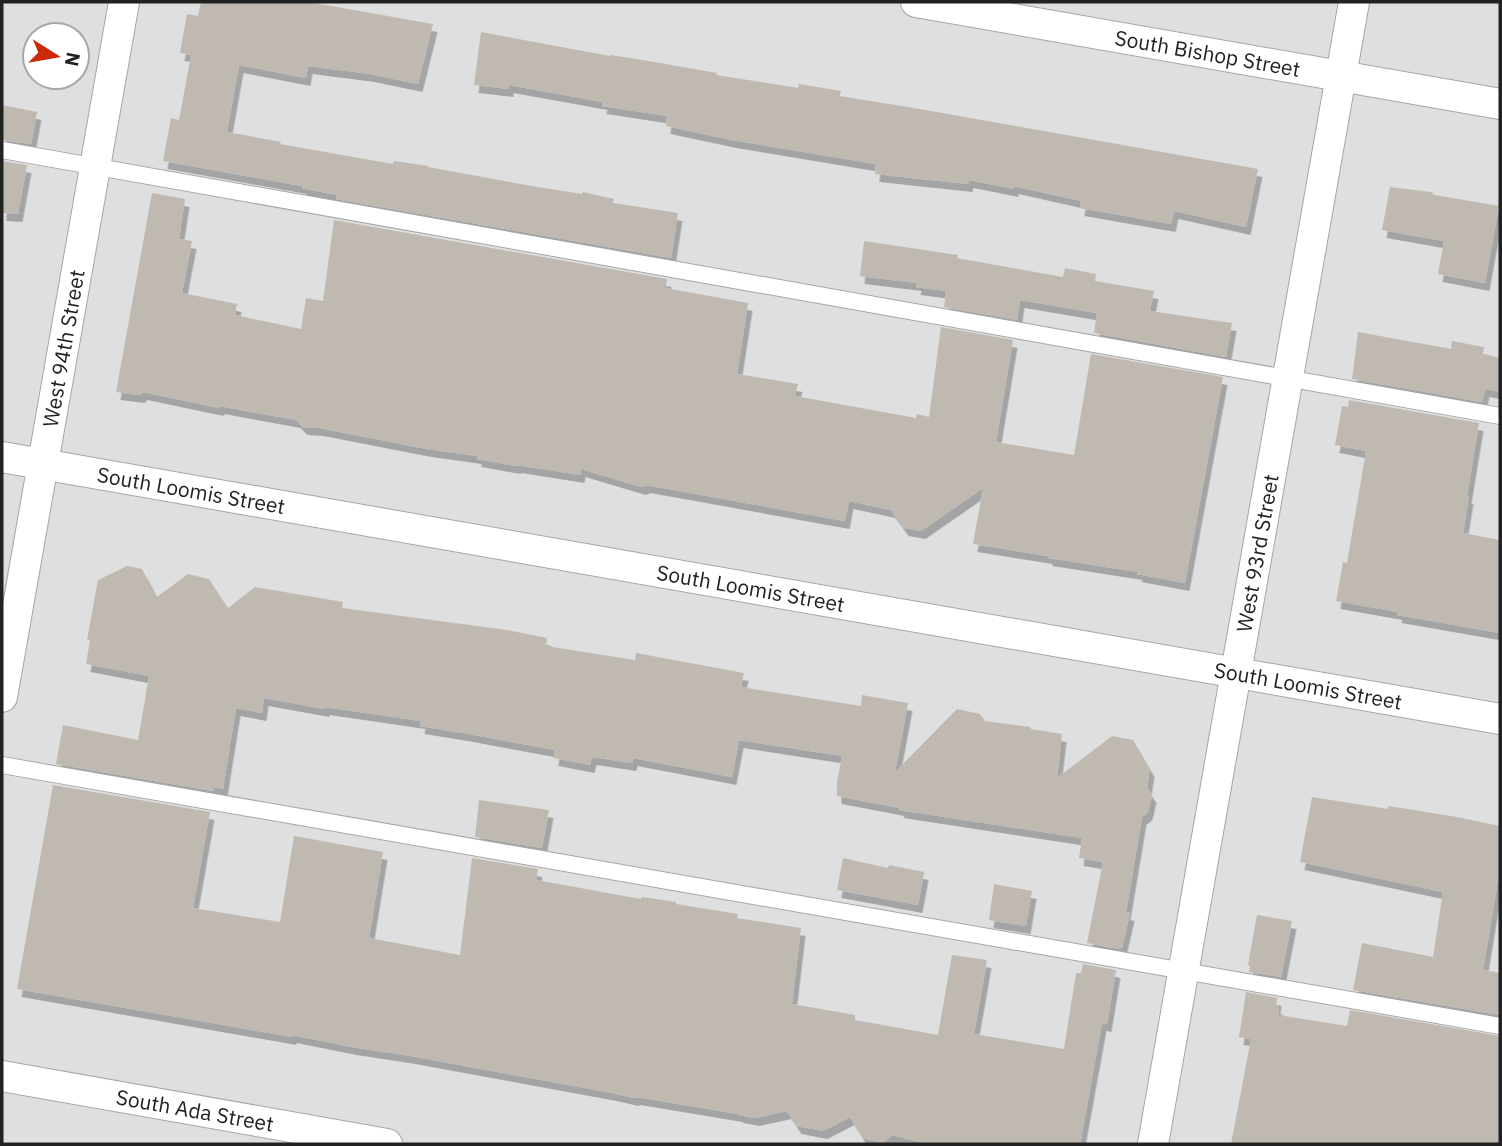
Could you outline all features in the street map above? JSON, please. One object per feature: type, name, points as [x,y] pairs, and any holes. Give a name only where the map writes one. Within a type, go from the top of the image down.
[{"type":"street","name":"West 94th Street","points":[[2,697],[124,2]]},
{"type":"street","name":"South Bishop Street","points":[[916,2],[1500,104]]},
{"type":"street","name":"West 93rd Street","points":[[1153,1144],[1354,2]]},
{"type":"street","name":"South Loomis Street","points":[[2,457],[1500,719]]},
{"type":"street","name":"South Ada Street","points":[[2,1076],[387,1144]]},
{"type":"lane","points":[[2,150],[1500,416]]},
{"type":"lane","points":[[2,765],[1500,1026]]},
{"type":"shaded area","points":[[2,2],[1500,2],[1500,1144],[2,1144]]},
{"type":"building","points":[[201,2],[309,2],[433,24],[418,84],[370,74],[308,66],[306,78],[239,65],[227,132],[393,164],[394,161],[428,166],[526,185],[582,194],[583,192],[614,199],[613,203],[678,213],[671,258],[336,199],[337,195],[302,186],[163,161],[171,118],[179,120],[191,55],[180,53],[187,14],[198,16]]},
{"type":"building","points":[[481,32],[717,73],[716,75],[798,88],[799,84],[841,91],[840,96],[1258,169],[1246,227],[1174,211],[1171,224],[1080,208],[1081,201],[1014,186],[1014,189],[969,180],[968,184],[875,174],[876,164],[666,126],[667,116],[602,106],[603,102],[509,85],[509,89],[474,85]]},
{"type":"building","points":[[2,105],[37,112],[31,144],[2,140]]},
{"type":"building","points":[[2,161],[27,165],[18,214],[2,213]]},
{"type":"building","points":[[1390,187],[1431,192],[1435,195],[1499,206],[1485,283],[1438,274],[1444,241],[1382,230]]},
{"type":"building","points":[[152,193],[185,199],[179,239],[192,241],[182,293],[237,304],[235,315],[301,329],[306,298],[323,301],[334,220],[667,279],[666,288],[748,303],[737,374],[798,384],[795,396],[916,418],[917,414],[929,417],[941,327],[1013,340],[996,442],[1074,455],[1091,354],[1223,377],[1185,583],[1137,574],[1138,572],[973,544],[983,488],[921,531],[904,528],[891,510],[849,501],[845,521],[646,485],[641,487],[581,469],[580,475],[516,466],[477,459],[477,456],[303,427],[296,420],[143,392],[140,395],[116,392]]},
{"type":"building","points":[[864,241],[958,255],[957,258],[1063,277],[1065,268],[1096,274],[1095,281],[1154,291],[1150,311],[1232,323],[1226,357],[1094,333],[1097,313],[1020,300],[1017,320],[944,307],[946,291],[916,287],[917,283],[860,276]]},
{"type":"building","points":[[1358,332],[1451,349],[1452,341],[1484,347],[1483,354],[1500,358],[1500,392],[1485,389],[1482,402],[1352,379]]},
{"type":"building","points":[[1349,400],[1479,423],[1463,533],[1500,540],[1500,633],[1336,601],[1343,562],[1347,563],[1366,451],[1335,445],[1342,406],[1348,407]]},
{"type":"building","points":[[127,566],[142,569],[157,597],[188,574],[209,579],[228,608],[255,587],[343,602],[342,608],[507,630],[547,638],[546,646],[635,660],[636,653],[744,673],[741,687],[861,706],[862,695],[908,703],[895,772],[957,709],[980,714],[985,721],[1062,734],[1057,778],[1112,736],[1133,740],[1150,769],[1147,788],[1152,795],[1148,812],[1142,817],[1126,912],[1130,913],[1122,948],[1087,943],[1103,862],[1079,858],[1082,838],[899,810],[900,808],[837,796],[842,756],[739,740],[732,777],[633,758],[632,763],[592,757],[590,765],[554,758],[555,750],[420,726],[421,721],[264,698],[262,713],[236,708],[223,789],[214,787],[213,791],[56,764],[63,725],[138,740],[149,676],[86,664],[90,640],[87,640],[98,580]]},
{"type":"building","points":[[53,785],[210,812],[193,908],[280,922],[294,836],[383,852],[369,938],[460,955],[472,858],[538,869],[536,880],[641,899],[676,902],[738,914],[737,918],[801,928],[792,1004],[855,1015],[855,1020],[938,1035],[952,955],[987,960],[974,1034],[1064,1049],[1076,973],[1081,973],[1083,964],[1116,970],[1107,1024],[1102,1023],[1080,1144],[922,1144],[892,1135],[883,1143],[863,1138],[850,1117],[823,1131],[797,1126],[787,1111],[755,1118],[17,989]]},
{"type":"building","points":[[1312,797],[1388,809],[1389,806],[1500,826],[1500,868],[1483,970],[1500,973],[1500,1015],[1353,990],[1362,943],[1433,957],[1443,892],[1300,862]]},
{"type":"building","points":[[479,800],[549,810],[542,848],[475,837]]},
{"type":"building","points":[[843,858],[888,868],[889,865],[924,872],[918,905],[837,890]]},
{"type":"building","points":[[994,884],[1032,891],[1026,926],[989,920]]},
{"type":"building","points":[[1257,915],[1292,921],[1281,977],[1249,972]]},
{"type":"building","points":[[1246,992],[1277,998],[1278,1015],[1347,1026],[1350,1010],[1500,1036],[1500,1144],[1231,1144],[1251,1039],[1239,1037]]}]
